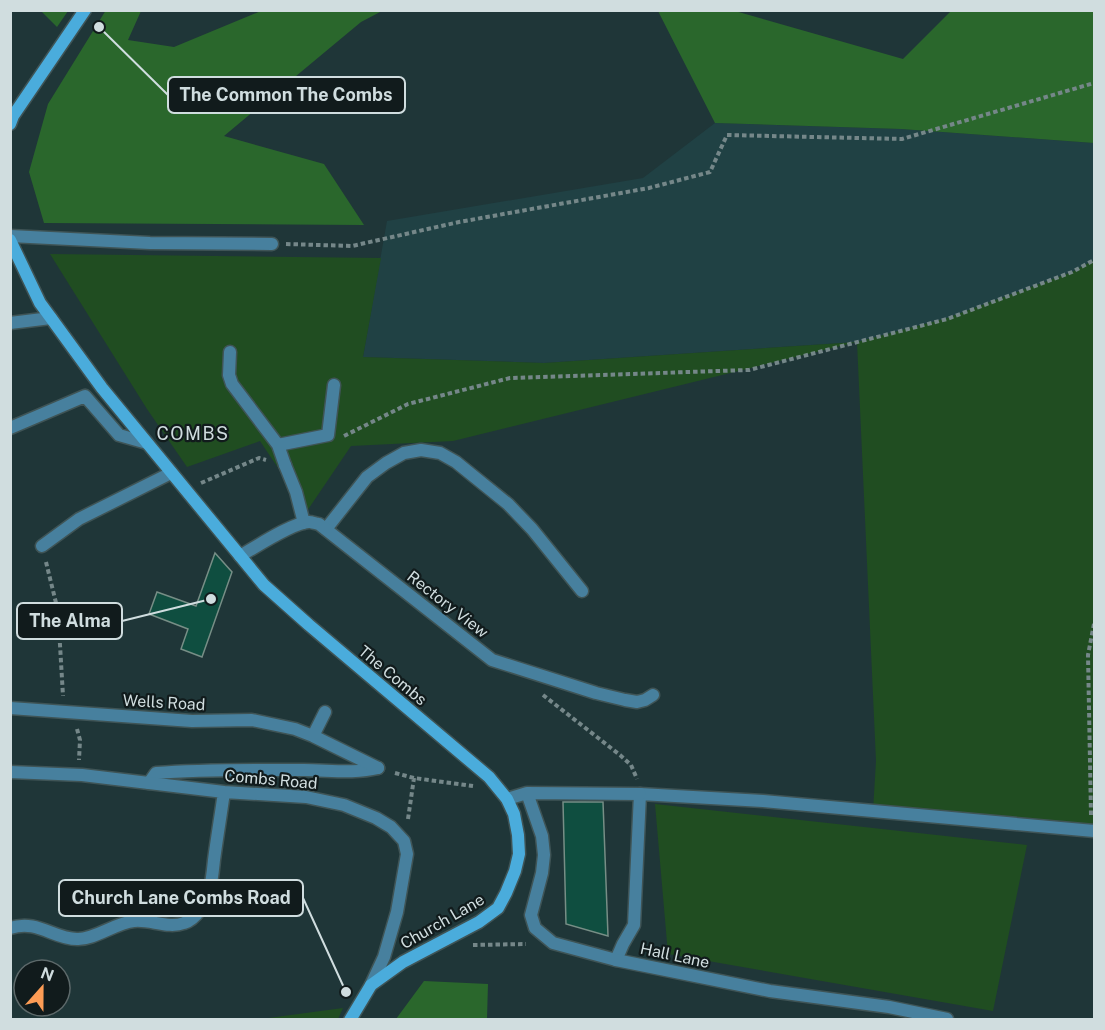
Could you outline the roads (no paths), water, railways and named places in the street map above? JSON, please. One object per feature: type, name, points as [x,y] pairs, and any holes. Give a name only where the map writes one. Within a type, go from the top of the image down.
[{"type":"main road","points":[[10,124],[13,116],[85,10]]},
{"type":"main road","name":"The Combs","points":[[10,238],[40,303],[102,388],[264,585],[489,777],[507,799]]},
{"type":"main road","name":"Church Lane","points":[[350,1020],[371,985],[403,962],[479,922],[498,908],[519,854],[514,814],[507,799]]},
{"type":"street","points":[[10,238],[272,244]]},
{"type":"street","points":[[10,323],[51,318]]},
{"type":"street","points":[[230,352],[229,375],[232,384],[278,445],[296,492],[304,523],[240,556]]},
{"type":"street","points":[[278,445],[328,435],[334,385]]},
{"type":"street","points":[[10,428],[85,396],[119,435],[147,443]]},
{"type":"street","points":[[326,530],[367,477],[386,463],[404,453],[421,450],[440,453],[456,462],[508,504],[532,529],[582,591]]},
{"type":"street","points":[[42,546],[80,519],[171,473]]},
{"type":"street","name":"Rectory View","points":[[304,523],[319,524],[492,660],[625,700],[637,702],[653,695]]},
{"type":"street","name":"Wells Road","points":[[10,708],[192,721],[252,720],[295,729],[378,768],[362,772],[195,769],[156,773],[149,783]]},
{"type":"street","points":[[313,736],[325,712]]},
{"type":"street","name":"Combs Road","points":[[10,772],[78,775],[224,792],[306,797],[344,805],[383,822],[404,841],[407,854],[397,912],[384,957],[371,985]]},
{"type":"street","points":[[10,928],[37,926],[57,935],[78,939],[99,933],[115,925],[134,921],[171,925],[184,923],[194,917],[203,905],[210,889],[224,792]]},
{"type":"street","points":[[507,799],[527,793],[640,794],[774,802],[1093,831]]},
{"type":"street","name":"Hall Lane","points":[[527,793],[542,836],[544,855],[542,873],[531,915],[535,928],[554,944],[616,960],[770,991],[889,1007],[949,1019]]},
{"type":"street","points":[[616,960],[634,925],[640,794]]},
{"type":"place","name":"The Common The Combs","points":[[99,27]]},
{"type":"place","name":"The Alma","points":[[211,599]]},
{"type":"place","name":"Church Lane Combs Road","points":[[346,992]]},
{"type":"district","name":"COMBS","points":[[193,434]]}]
